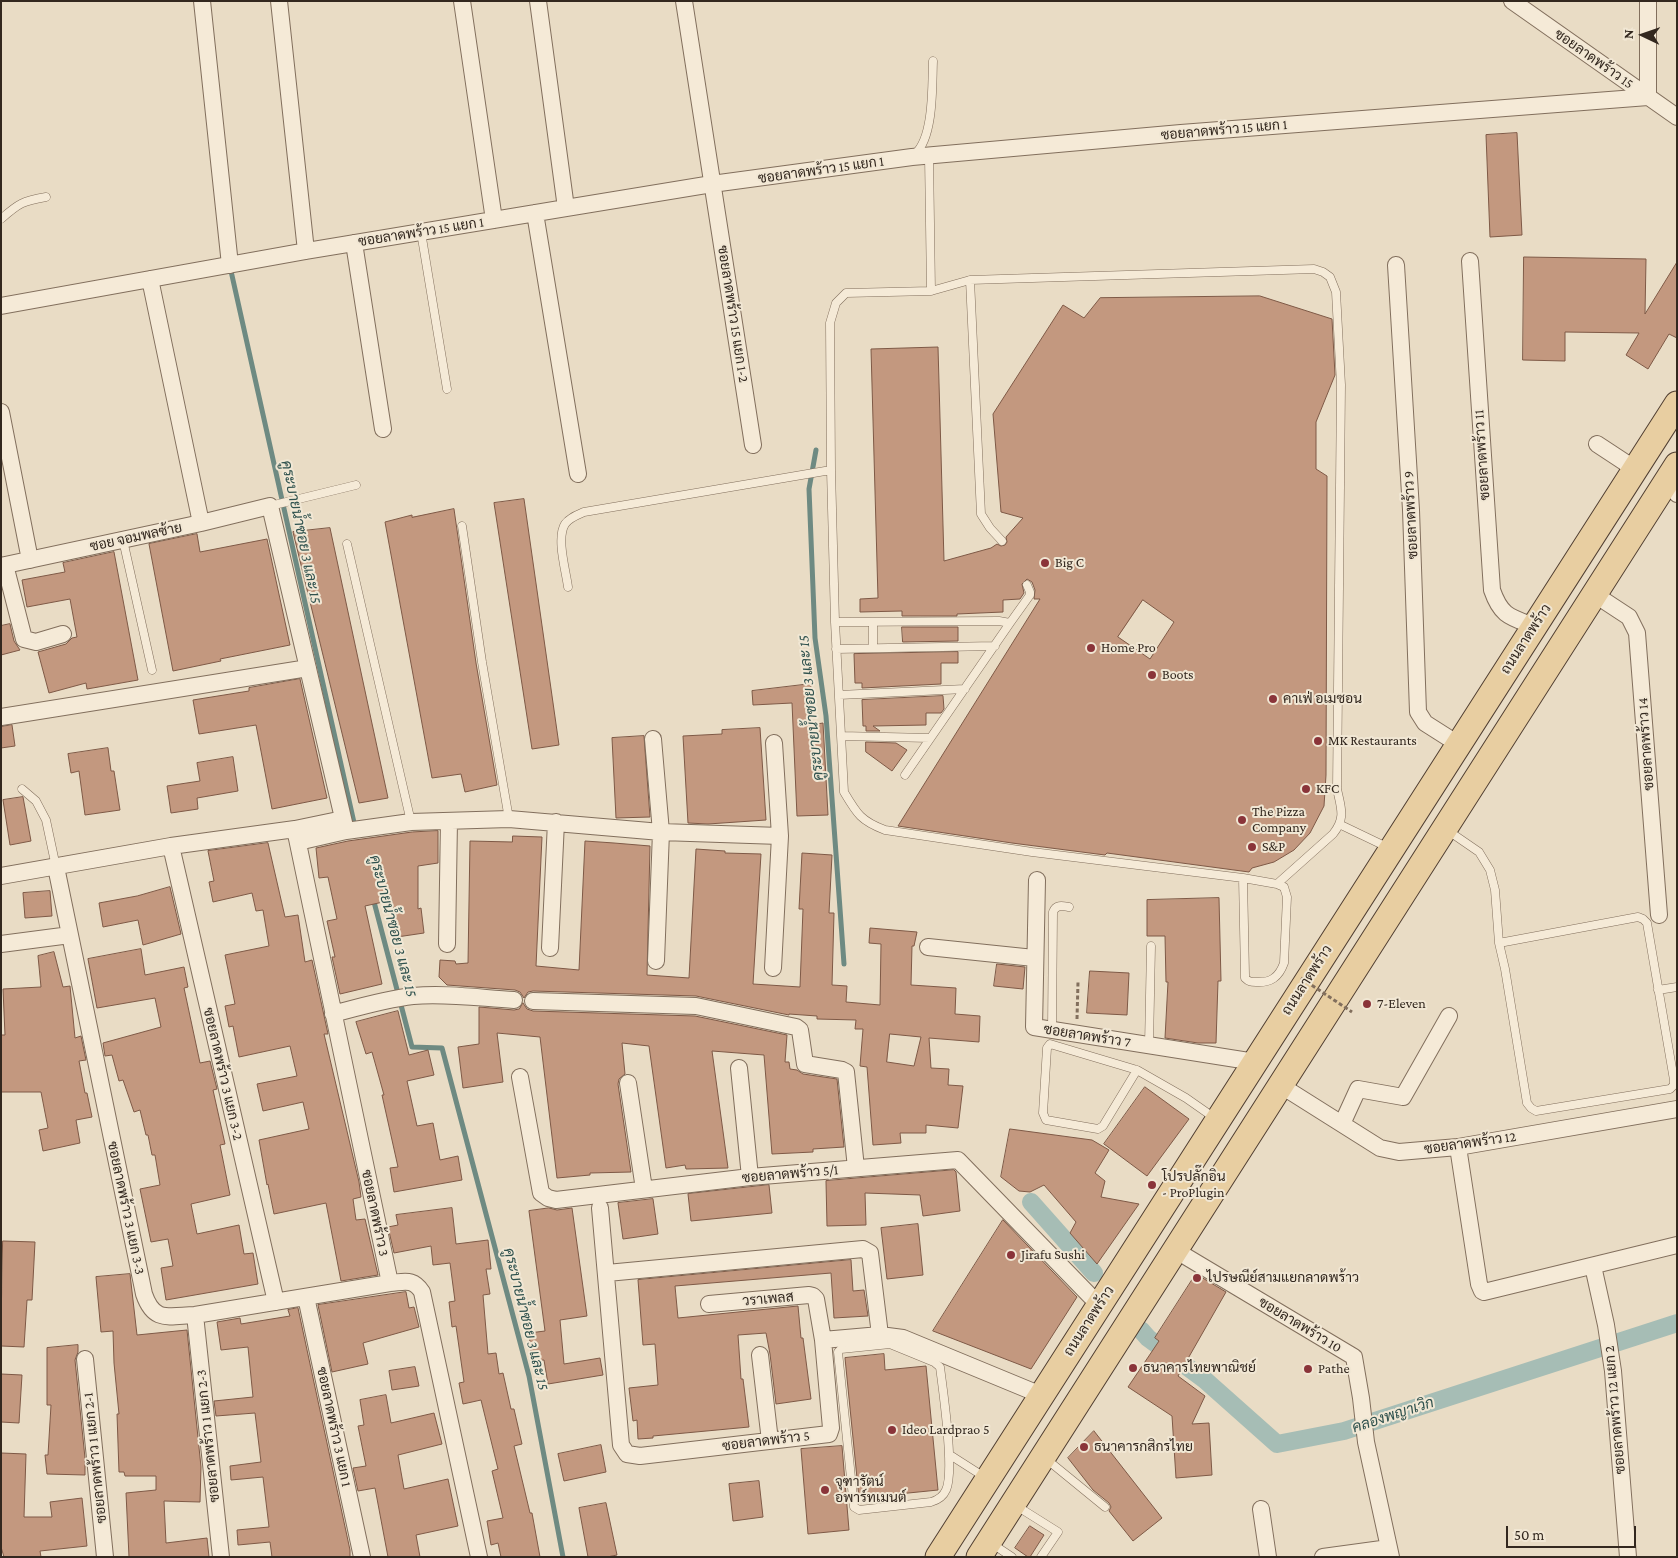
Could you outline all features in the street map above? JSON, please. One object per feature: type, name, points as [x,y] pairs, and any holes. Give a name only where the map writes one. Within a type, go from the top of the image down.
[{"type":"main road","name":"ถนนลาดพร้าว","points":[[938,1557],[1677,404]]},
{"type":"main road","points":[[984,1549],[1594,594],[1675,478]]},
{"type":"main road","points":[[1067,1355],[1097,1374]]},
{"type":"main road","points":[[1015,1436],[1044,1456]]},
{"type":"street","points":[[202,1],[230,265]]},
{"type":"street","points":[[280,1],[306,251]]},
{"type":"street","points":[[462,1],[494,220]]},
{"type":"street","points":[[538,1],[566,208]]},
{"type":"street","name":"ซอยลาดพร้าว 15 แยก 1-2","points":[[684,1],[753,445]]},
{"type":"street","name":"ซอยลาดพร้าว 15","points":[[1512,1],[1677,117]]},
{"type":"street","points":[[1648,1],[1648,97]]},
{"type":"street","name":"ซอยลาดพร้าว 15 แยก 1","points":[[1,306],[306,251],[712,184],[912,157],[1182,133],[1648,97]]},
{"type":"street","points":[[535,213],[578,474]]},
{"type":"street","points":[[354,243],[383,430]]},
{"type":"street","name":"ซอยลาดพร้าว 11","points":[[1470,261],[1492,590],[1496,604],[1506,615],[1534,626]]},
{"type":"street","name":"ซอยลาดพร้าว 9","points":[[1396,265],[1411,510],[1418,712],[1425,723],[1458,744]]},
{"type":"street","points":[[150,279],[200,523]]},
{"type":"street","points":[[1,412],[30,560]]},
{"type":"street","points":[[1597,444],[1635,468]]},
{"type":"street","points":[[272,506],[308,668],[351,827]]},
{"type":"street","name":"ซอย จอมพลซ้าย","points":[[3,566],[272,506]]},
{"type":"street","points":[[3,566],[24,639],[36,642],[62,634]]},
{"type":"street","name":"ซอยลาดพร้าว 14","points":[[1594,594],[1629,617],[1637,633],[1658,915]]},
{"type":"street","points":[[1,717],[308,668]]},
{"type":"street","points":[[652,739],[661,832],[656,961]]},
{"type":"street","points":[[773,968],[780,836],[774,743]]},
{"type":"street","points":[[1,876],[171,846],[297,836],[351,827],[411,822],[509,819],[661,832],[780,836]]},
{"type":"street","points":[[447,944],[449,821]]},
{"type":"street","points":[[550,948],[556,822]]},
{"type":"street","name":"ซอยลาดพร้าว 3","points":[[297,836],[390,1283]]},
{"type":"street","name":"ซอยลาดพร้าว 3 แยก 3-2","points":[[171,846],[276,1302]]},
{"type":"street","name":"ซอยลาดพร้าว 3 แยก 3-3","points":[[56,867],[148,1306],[156,1315],[195,1314],[390,1283]]},
{"type":"street","name":"ซอยลาดพร้าว 7","points":[[1037,880],[1033,1025],[1036,1028],[1255,1062]]},
{"type":"street","points":[[1,944],[70,935]]},
{"type":"street","points":[[928,947],[1034,958]]},
{"type":"street","points":[[333,1014],[399,999],[444,996],[514,1000]]},
{"type":"street","points":[[533,1000],[696,1006],[796,1027],[800,1030],[805,1064],[846,1072],[856,1168]]},
{"type":"street","points":[[1342,1124],[1358,1089],[1403,1097],[1449,1016]]},
{"type":"street","points":[[739,1068],[750,1177]]},
{"type":"street","name":"ซอยลาดพร้าว 5/1","points":[[520,1077],[541,1193],[548,1198],[556,1200],[750,1177],[958,1160],[1099,1304]]},
{"type":"street","points":[[628,1083],[644,1189]]},
{"type":"street","name":"ซอยลาดพร้าว 12","points":[[1280,1085],[1380,1148],[1399,1152],[1458,1147],[1677,1109]]},
{"type":"street","points":[[1458,1147],[1480,1284],[1484,1292],[1677,1245]]},
{"type":"street","name":"ซอยลาดพร้าว 5","points":[[600,1208],[621,1445],[627,1454],[640,1456],[829,1434],[832,1428],[823,1340]]},
{"type":"street","points":[[607,1273],[863,1249],[870,1253],[880,1335]]},
{"type":"street","name":"ซอยลาดพร้าว 10","points":[[1175,1250],[1354,1357],[1366,1442],[1390,1553]]},
{"type":"street","name":"ซอยลาดพร้าว 12 แยก 2","points":[[1593,1266],[1606,1325],[1613,1371],[1628,1557]]},
{"type":"street","points":[[390,1283],[410,1281],[417,1285],[422,1292],[479,1557]]},
{"type":"street","name":"วราเพลส","points":[[709,1304],[813,1296],[816,1300],[823,1340]]},
{"type":"street","name":"ซอยลาดพร้าว 3 แยก 1","points":[[306,1297],[362,1557]]},
{"type":"street","name":"ซอยลาดพร้าว 1 แยก 2-3","points":[[195,1314],[221,1557]]},
{"type":"street","points":[[823,1340],[880,1335],[903,1338],[1041,1395]]},
{"type":"street","points":[[760,1354],[770,1441]]},
{"type":"street","name":"ซอยลาดพร้าว 1 แยก 2-1","points":[[85,1359],[105,1557]]},
{"type":"street","points":[[1261,1509],[1268,1557]]},
{"type":"street","points":[[1323,1557],[1390,1553]]},
{"type":"lane","points":[[912,157],[918,152],[924,142],[929,122],[934,61]]},
{"type":"lane","points":[[929,156],[931,291]]},
{"type":"lane","points":[[1,219],[17,204],[26,200],[46,197]]},
{"type":"lane","points":[[421,232],[447,389]]},
{"type":"lane","points":[[1243,878],[1244,975],[1249,982],[1266,983],[1271,981],[1280,972],[1284,963],[1287,898],[1284,887],[1277,884],[1243,878],[1032,852],[886,830],[870,824],[857,814],[844,792],[836,649],[831,470],[830,323],[836,302],[846,293],[931,291],[970,280],[1314,269],[1330,277],[1336,292],[1341,385],[1337,789],[1342,815],[1341,825],[1333,834],[1277,884]]},
{"type":"lane","points":[[970,280],[981,514],[1002,541]]},
{"type":"lane","points":[[568,587],[561,532],[565,524],[584,512],[831,470]]},
{"type":"lane","points":[[272,506],[356,485]]},
{"type":"lane","points":[[462,526],[482,662],[509,819]]},
{"type":"lane","points":[[123,540],[152,670]]},
{"type":"lane","points":[[347,544],[411,822]]},
{"type":"lane","points":[[905,775],[1030,595],[1027,585]]},
{"type":"lane","points":[[835,622],[999,621],[1010,623]]},
{"type":"lane","points":[[872,622],[873,648]]},
{"type":"lane","points":[[836,649],[995,646]]},
{"type":"lane","points":[[839,695],[965,689]]},
{"type":"lane","points":[[841,736],[930,738]]},
{"type":"lane","points":[[22,789],[36,801],[46,820],[56,867]]},
{"type":"lane","points":[[1341,825],[1391,849]]},
{"type":"lane","points":[[1445,829],[1480,852],[1488,864],[1495,890],[1499,943],[1506,969],[1527,1103],[1531,1108],[1536,1111],[1670,1089],[1674,1085],[1647,923],[1643,919],[1638,917],[1499,943]]},
{"type":"lane","points":[[1052,1030],[1054,912],[1055,908],[1059,906],[1069,907]]},
{"type":"lane","points":[[1149,1045],[1151,946]]},
{"type":"lane","points":[[1658,990],[1677,986]]},
{"type":"lane","points":[[1137,1070],[1103,1126],[1098,1129],[1046,1120],[1044,1117],[1048,1048],[1050,1044],[1137,1070],[1186,1098],[1218,1120]]},
{"type":"lane","points":[[890,1344],[939,1365],[950,1455],[947,1489],[936,1500],[856,1509],[854,1507],[838,1356],[839,1350],[890,1344]]},
{"type":"lane","points":[[950,1455],[988,1479]]},
{"type":"lane","points":[[1044,1456],[1105,1507]]},
{"type":"lane","points":[[1014,1504],[1058,1532],[1041,1557]]},
{"type":"lane","points":[[984,1549],[1012,1557]]},
{"type":"path","points":[[1301,978],[1352,1012]]},
{"type":"path","points":[[1077,1034],[1078,982]]},
{"type":"building","points":[[1517,133],[1522,235],[1490,237],[1486,135]]},
{"type":"building","points":[[1524,257],[1646,259],[1645,314],[1677,262],[1677,338],[1669,334],[1648,369],[1626,355],[1639,333],[1565,332],[1565,361],[1523,360]]},
{"type":"building","points":[[1260,296],[1332,319],[1335,375],[1316,422],[1316,469],[1327,476],[1326,775],[1324,806],[1310,833],[1294,850],[1274,862],[1252,868],[1249,872],[1107,853],[1105,855],[1012,843],[898,826],[1040,599],[1034,599],[1035,590],[1032,582],[1027,579],[1022,584],[1024,593],[1020,599],[1003,600],[1003,612],[957,614],[957,616],[902,616],[902,611],[860,612],[860,599],[878,598],[871,349],[938,347],[944,561],[991,548],[997,544],[1005,545],[1007,542],[1006,537],[1023,518],[1001,512],[993,414],[1063,305],[1084,318],[1100,298]],"holes":[[[1143,600],[1174,622],[1150,659],[1118,637]]]},
{"type":"building","points":[[524,499],[559,745],[532,749],[494,503]]},
{"type":"building","points":[[454,509],[476,663],[497,785],[465,792],[461,774],[432,778],[385,522],[412,515],[412,517]]},
{"type":"building","points":[[330,528],[388,798],[359,803],[293,532]]},
{"type":"building","points":[[197,534],[200,552],[267,539],[290,645],[220,659],[221,661],[173,671],[149,544]]},
{"type":"building","points":[[114,552],[138,680],[87,689],[86,683],[49,693],[38,652],[66,644],[72,638],[77,637],[70,599],[27,607],[22,580],[65,572],[63,563]]},
{"type":"building","points":[[10,624],[14,641],[20,650],[1,655],[1,626]]},
{"type":"building","points":[[902,627],[958,627],[958,641],[903,642]]},
{"type":"building","points":[[958,652],[958,663],[941,663],[941,684],[862,688],[862,683],[855,683],[854,654]]},
{"type":"building","points":[[300,679],[327,798],[272,809],[256,725],[199,734],[193,700],[249,691],[249,688]]},
{"type":"building","points":[[811,684],[811,725],[823,723],[828,815],[797,816],[792,703],[753,705],[752,691]]},
{"type":"building","points":[[943,696],[944,709],[941,713],[926,713],[926,725],[873,726],[880,731],[866,731],[866,726],[863,726],[862,700]]},
{"type":"building","points":[[12,725],[15,746],[1,748],[1,727]]},
{"type":"building","points":[[760,728],[766,820],[708,824],[688,823],[683,736],[722,734],[722,730]]},
{"type":"building","points":[[644,736],[650,817],[616,818],[612,738]]},
{"type":"building","points":[[866,742],[896,743],[907,750],[892,771],[866,752]]},
{"type":"building","points":[[108,748],[111,771],[114,771],[120,810],[85,815],[79,771],[71,773],[68,754]]},
{"type":"building","points":[[233,757],[238,791],[197,798],[198,809],[171,813],[167,786],[200,781],[197,763]]},
{"type":"building","points":[[23,797],[31,841],[10,845],[3,800]]},
{"type":"building","points":[[438,831],[438,863],[418,866],[418,909],[421,908],[424,933],[397,937],[392,900],[365,906],[382,984],[340,994],[332,957],[335,957],[327,921],[337,919],[328,877],[319,878],[316,848],[348,841],[412,832]]},
{"type":"building","points":[[513,836],[542,837],[536,966],[579,970],[585,841],[614,843],[650,846],[647,975],[689,978],[696,849],[725,851],[725,853],[761,854],[753,984],[800,987],[803,909],[799,909],[802,853],[832,855],[829,913],[834,913],[832,985],[847,986],[846,1002],[880,1005],[881,944],[869,943],[870,928],[917,932],[914,946],[912,946],[911,985],[956,988],[955,1014],[980,1016],[979,1042],[929,1038],[931,1068],[949,1069],[948,1085],[963,1086],[958,1128],[926,1125],[926,1133],[900,1133],[901,1143],[873,1145],[867,1067],[860,1066],[863,1029],[855,1029],[856,1020],[817,1019],[817,1016],[789,1015],[696,996],[533,991],[528,992],[524,998],[520,992],[515,990],[447,985],[439,977],[440,960],[455,961],[456,964],[468,963],[470,841],[512,842]],"holes":[[[890,1034],[921,1037],[914,1066],[887,1062]]]},
{"type":"building","points":[[268,843],[285,917],[298,915],[305,962],[312,960],[328,1034],[324,1034],[359,1182],[361,1197],[353,1199],[356,1220],[365,1219],[378,1275],[341,1281],[326,1203],[274,1214],[259,1140],[309,1129],[303,1102],[263,1111],[257,1084],[297,1076],[290,1046],[239,1057],[233,1026],[229,1027],[225,1006],[235,1004],[225,955],[269,946],[263,910],[256,911],[252,893],[213,902],[209,882],[214,881],[208,851]]},
{"type":"building","points":[[170,887],[181,934],[143,945],[138,920],[103,927],[99,903],[137,896]]},
{"type":"building","points":[[50,891],[52,916],[25,918],[23,893]]},
{"type":"building","points":[[1219,898],[1221,981],[1218,981],[1216,1043],[1198,1043],[1165,1038],[1168,982],[1166,982],[1165,936],[1147,936],[1147,900]]},
{"type":"building","points":[[141,949],[145,975],[184,967],[188,987],[184,988],[200,1063],[210,1061],[217,1089],[213,1090],[225,1144],[220,1145],[230,1195],[191,1204],[197,1234],[239,1225],[244,1254],[253,1253],[258,1284],[166,1300],[161,1268],[173,1266],[168,1239],[151,1242],[140,1189],[160,1185],[155,1155],[152,1155],[140,1110],[134,1112],[123,1080],[119,1081],[112,1055],[105,1056],[103,1043],[161,1027],[155,998],[97,1008],[88,959]]},
{"type":"building","points":[[54,952],[63,987],[70,986],[75,1038],[81,1036],[86,1060],[79,1061],[92,1117],[76,1120],[80,1143],[43,1151],[39,1130],[48,1128],[41,1092],[1,1092],[1,1035],[5,1035],[3,989],[41,987],[38,956]]},
{"type":"building","points":[[997,964],[1025,967],[1023,989],[994,986]]},
{"type":"building","points":[[1090,971],[1129,973],[1127,1015],[1087,1013]]},
{"type":"building","points":[[523,1003],[527,1009],[533,1011],[695,1016],[787,1035],[785,1062],[789,1062],[790,1069],[797,1070],[803,1074],[837,1079],[844,1147],[813,1149],[813,1152],[772,1154],[764,1055],[712,1051],[728,1168],[686,1169],[685,1165],[666,1168],[649,1046],[622,1043],[625,1074],[619,1079],[618,1084],[631,1172],[590,1173],[590,1175],[557,1178],[540,1037],[497,1033],[503,1082],[463,1088],[458,1047],[479,1044],[479,1007],[514,1010],[519,1009]]},
{"type":"building","points":[[398,1011],[409,1055],[428,1050],[434,1075],[407,1081],[417,1126],[433,1123],[440,1160],[458,1156],[462,1180],[394,1192],[390,1168],[398,1167],[382,1095],[384,1095],[372,1052],[366,1054],[356,1022]]},
{"type":"building","points":[[1145,1087],[1189,1119],[1147,1176],[1104,1144]]},
{"type":"building","points":[[1010,1129],[1092,1140],[1109,1150],[1095,1173],[1105,1181],[1101,1197],[1139,1204],[1097,1264],[1070,1233],[1076,1222],[1044,1185],[1030,1192],[1019,1191],[1001,1177]]},
{"type":"building","points":[[954,1170],[956,1172],[960,1211],[923,1216],[920,1195],[865,1193],[866,1225],[827,1226],[826,1181]]},
{"type":"building","points":[[769,1185],[772,1213],[691,1221],[688,1194]]},
{"type":"building","points":[[653,1199],[658,1234],[623,1239],[618,1203]]},
{"type":"building","points":[[452,1208],[456,1244],[488,1240],[491,1269],[486,1269],[490,1294],[483,1295],[488,1354],[496,1353],[499,1374],[503,1373],[511,1409],[514,1409],[522,1444],[514,1446],[530,1513],[532,1513],[540,1557],[501,1557],[498,1543],[491,1545],[487,1521],[503,1518],[492,1471],[498,1469],[481,1400],[463,1404],[459,1383],[464,1382],[456,1326],[452,1327],[449,1302],[455,1301],[450,1263],[433,1265],[431,1246],[394,1253],[388,1227],[398,1225],[396,1215]]},
{"type":"building","points":[[549,1208],[557,1210],[572,1208],[587,1316],[560,1320],[564,1364],[600,1358],[603,1375],[548,1384],[544,1360],[532,1361],[529,1333],[545,1331],[529,1211]]},
{"type":"building","name":"Jirafu Sushi","points":[[1003,1220],[1077,1297],[1031,1369],[933,1331]]},
{"type":"building","points":[[918,1224],[923,1275],[887,1279],[881,1228]]},
{"type":"building","points":[[3,1241],[35,1242],[32,1300],[27,1300],[24,1347],[1,1346]]},
{"type":"building","points":[[851,1260],[853,1291],[864,1290],[868,1316],[834,1318],[831,1273],[675,1286],[678,1318],[798,1306],[811,1399],[776,1404],[766,1333],[738,1335],[741,1379],[743,1379],[749,1427],[638,1439],[637,1420],[633,1421],[629,1388],[658,1385],[655,1344],[643,1345],[638,1280]]},
{"type":"building","points":[[130,1274],[137,1335],[187,1330],[201,1467],[200,1502],[164,1501],[166,1543],[207,1538],[209,1557],[129,1557],[126,1493],[156,1490],[156,1476],[125,1476],[124,1472],[119,1472],[117,1414],[119,1414],[113,1331],[101,1332],[96,1277]]},
{"type":"building","points":[[1196,1274],[1226,1292],[1178,1376],[1205,1396],[1192,1424],[1209,1423],[1212,1475],[1176,1478],[1172,1416],[1128,1387],[1159,1341],[1155,1338]]},
{"type":"building","points":[[406,1292],[409,1308],[414,1307],[419,1327],[363,1343],[368,1364],[332,1372],[318,1305]]},
{"type":"building","points":[[298,1308],[350,1557],[272,1557],[270,1542],[238,1545],[237,1530],[269,1527],[263,1477],[231,1480],[230,1466],[261,1462],[255,1413],[216,1416],[214,1401],[253,1397],[248,1347],[221,1350],[217,1322],[240,1318],[241,1324],[290,1316],[288,1310]]},
{"type":"building","points":[[78,1345],[75,1360],[85,1475],[47,1474],[45,1455],[48,1455],[51,1405],[47,1405],[47,1348]]},
{"type":"building","name":"Ideo Lardprao 5","points":[[884,1354],[885,1370],[926,1366],[938,1490],[859,1498],[845,1358]]},
{"type":"building","points":[[415,1367],[419,1386],[392,1390],[389,1371]]},
{"type":"building","points":[[1,1374],[22,1375],[19,1423],[1,1422]]},
{"type":"building","points":[[386,1395],[391,1423],[434,1413],[442,1444],[398,1455],[404,1489],[448,1479],[458,1526],[416,1535],[420,1557],[388,1557],[375,1488],[358,1491],[353,1468],[366,1466],[358,1426],[364,1425],[360,1400]]},
{"type":"building","points":[[1094,1431],[1162,1518],[1133,1541],[1109,1511],[1111,1507],[1109,1503],[1093,1490],[1068,1458]]},
{"type":"building","points":[[601,1445],[606,1472],[564,1481],[558,1454]]},
{"type":"building","name":"จุฑารัตน์ อพาร์ทเมนต์","points":[[842,1446],[849,1530],[808,1534],[801,1449]]},
{"type":"building","points":[[1,1453],[26,1454],[24,1517],[52,1517],[50,1502],[82,1498],[87,1546],[40,1551],[41,1557],[4,1557],[1,1547]]},
{"type":"building","points":[[759,1481],[763,1517],[733,1521],[729,1484]]},
{"type":"building","points":[[606,1503],[617,1555],[588,1557],[579,1508]]},
{"type":"building","points":[[1030,1526],[1044,1535],[1030,1557],[1028,1557],[1015,1548]]},
{"type":"waterway","name":"คูระบายน้ำซอย 3 และ 15","points":[[231,271],[355,827]]},
{"type":"waterway","name":"คูระบายน้ำซอย 3 และ 15","points":[[816,450],[809,489],[815,638],[826,716],[844,964]]},
{"type":"waterway","name":"คูระบายน้ำซอย 3 และ 15","points":[[373,898],[412,1047],[442,1048],[529,1376],[563,1557]]},
{"type":"waterway","name":"คลองพญาเวิก","points":[[1031,1202],[1094,1273]]},
{"type":"waterway","name":"คลองพญาเวิก","points":[[1141,1330],[1148,1338],[1205,1380],[1277,1444],[1344,1431],[1677,1323]]},
{"type":"place","name":"Big C","points":[[1045,563]]},
{"type":"place","name":"Home Pro","points":[[1091,648]]},
{"type":"place","name":"Boots","points":[[1152,675]]},
{"type":"place","name":"คาเฟ่ อเมซอน","points":[[1273,699]]},
{"type":"place","name":"MK Restaurants","points":[[1318,741]]},
{"type":"place","name":"KFC","points":[[1306,789]]},
{"type":"place","name":"The Pizza Company","points":[[1242,820]]},
{"type":"place","name":"S&P","points":[[1252,847]]},
{"type":"place","name":"7-Eleven","points":[[1367,1004]]},
{"type":"place","name":"โปรปลั๊กอิน - ProPlugin","points":[[1152,1185]]},
{"type":"place","name":"Jirafu Sushi","points":[[1011,1255]]},
{"type":"place","name":"ไปรษณีย์สามแยกลาดพร้าว","points":[[1197,1278]]},
{"type":"place","name":"ธนาคารไทยพาณิชย์","points":[[1133,1368]]},
{"type":"place","name":"Pathe","points":[[1308,1369]]},
{"type":"place","name":"Ideo Lardprao 5","points":[[892,1430]]},
{"type":"place","name":"ธนาคารกสิกรไทย","points":[[1084,1447]]},
{"type":"place","name":"จุฑารัตน์ อพาร์ทเมนต์","points":[[825,1490]]}]
